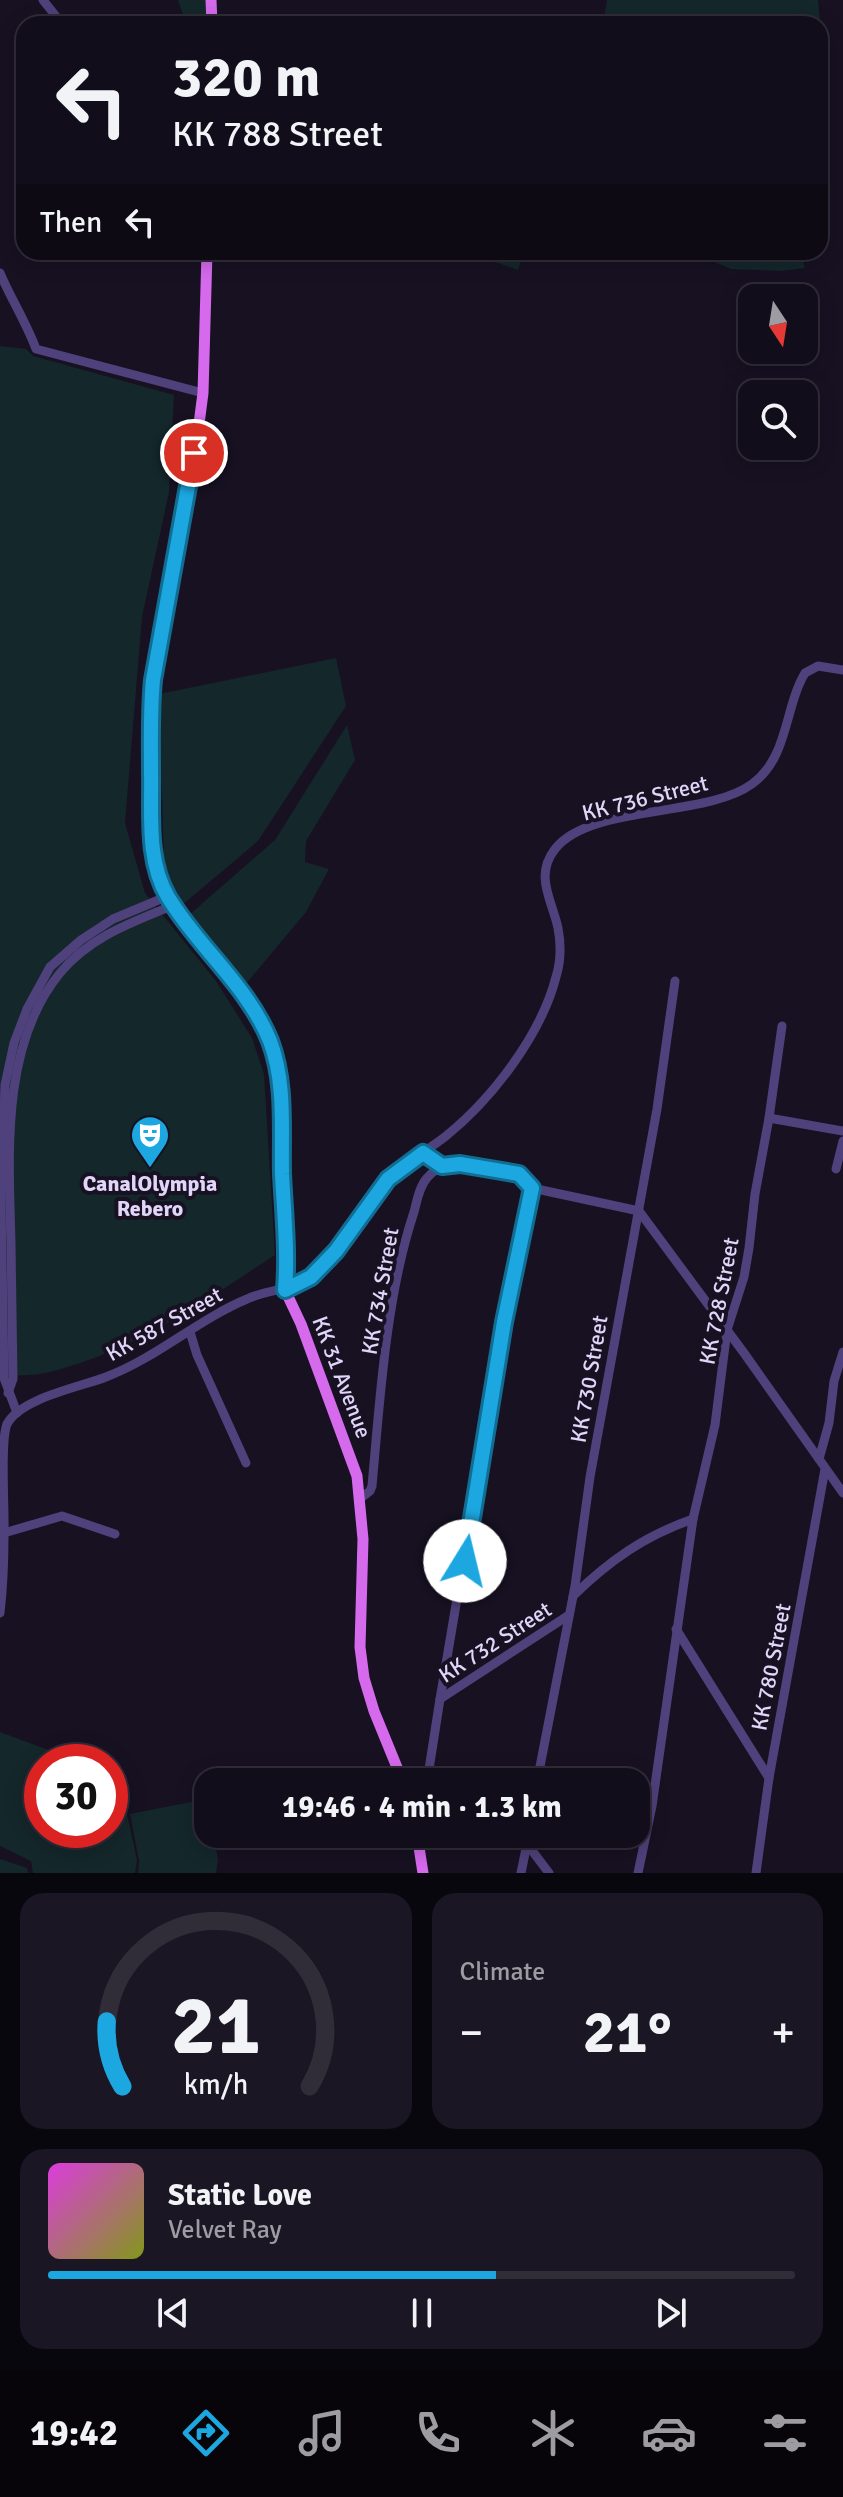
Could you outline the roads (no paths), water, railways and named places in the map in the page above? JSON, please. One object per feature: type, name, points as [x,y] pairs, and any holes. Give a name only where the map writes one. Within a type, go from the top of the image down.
[{"type":"main road","name":"KK 31 Avenue","points":[[207,260],[203,393],[151,705],[152,831],[156,870],[171,900],[254,1013],[269,1040],[277,1065],[281,1092],[282,1177],[287,1235],[285,1290],[301,1324],[357,1476],[363,1539],[360,1647],[364,1678],[397,1768]]},
{"type":"main road","points":[[419,1848],[423,1873]]},
{"type":"street","points":[[43,0],[56,16]]},
{"type":"street","points":[[0,273],[26,322],[36,349],[203,393]]},
{"type":"street","name":"KK 736 Street","points":[[285,1290],[311,1277],[336,1251],[388,1179],[467,1118],[491,1093],[529,1037],[555,981],[560,950],[556,918],[546,893],[545,867],[560,844],[570,836],[595,826],[720,798],[752,784],[780,748],[805,673],[818,666],[843,670]]},
{"type":"street","points":[[0,1613],[4,1445],[6,1426],[17,1413],[4,1392],[13,1379],[9,1160],[13,1087],[24,1044],[59,974],[74,958],[104,936],[171,900]]},
{"type":"street","name":"KK 730 Street","points":[[540,1768],[573,1596],[590,1477],[639,1211],[675,981]]},
{"type":"street","name":"KK 728 Street","points":[[638,1873],[652,1806],[693,1519],[715,1425],[727,1330],[744,1277],[782,1026]]},
{"type":"street","points":[[769,1118],[843,1131]]},
{"type":"street","points":[[836,1169],[843,1141]]},
{"type":"street","points":[[423,1153],[442,1166],[460,1164],[510,1172],[525,1178],[532,1188],[639,1211],[843,1493]]},
{"type":"street","name":"KK 734 Street","points":[[361,1498],[372,1486],[386,1353],[401,1259],[423,1183],[442,1166]]},
{"type":"street","name":"KK 732 Street","points":[[429,1768],[504,1322],[532,1188]]},
{"type":"street","name":"KK 587 Street","points":[[17,1413],[36,1401],[144,1361],[247,1298],[285,1290]]},
{"type":"street","points":[[190,1332],[197,1355],[246,1463]]},
{"type":"street","points":[[819,1459],[829,1423],[834,1381],[843,1352]]},
{"type":"street","name":"KK 780 Street","points":[[756,1873],[769,1778],[825,1469]]},
{"type":"street","points":[[4,1533],[62,1516],[115,1534]]},
{"type":"street","name":"KK 732 Street","points":[[573,1596],[626,1550],[655,1533],[693,1519]]},
{"type":"street","name":"KK 732 Street","points":[[440,1699],[569,1615]]},
{"type":"street","points":[[676,1629],[769,1778]]},
{"type":"street","points":[[521,1873],[526,1848]]},
{"type":"street","points":[[534,1848],[549,1873]]},
{"type":"place","name":"CanalOlympia Rebero","points":[[150,1169]]}]
